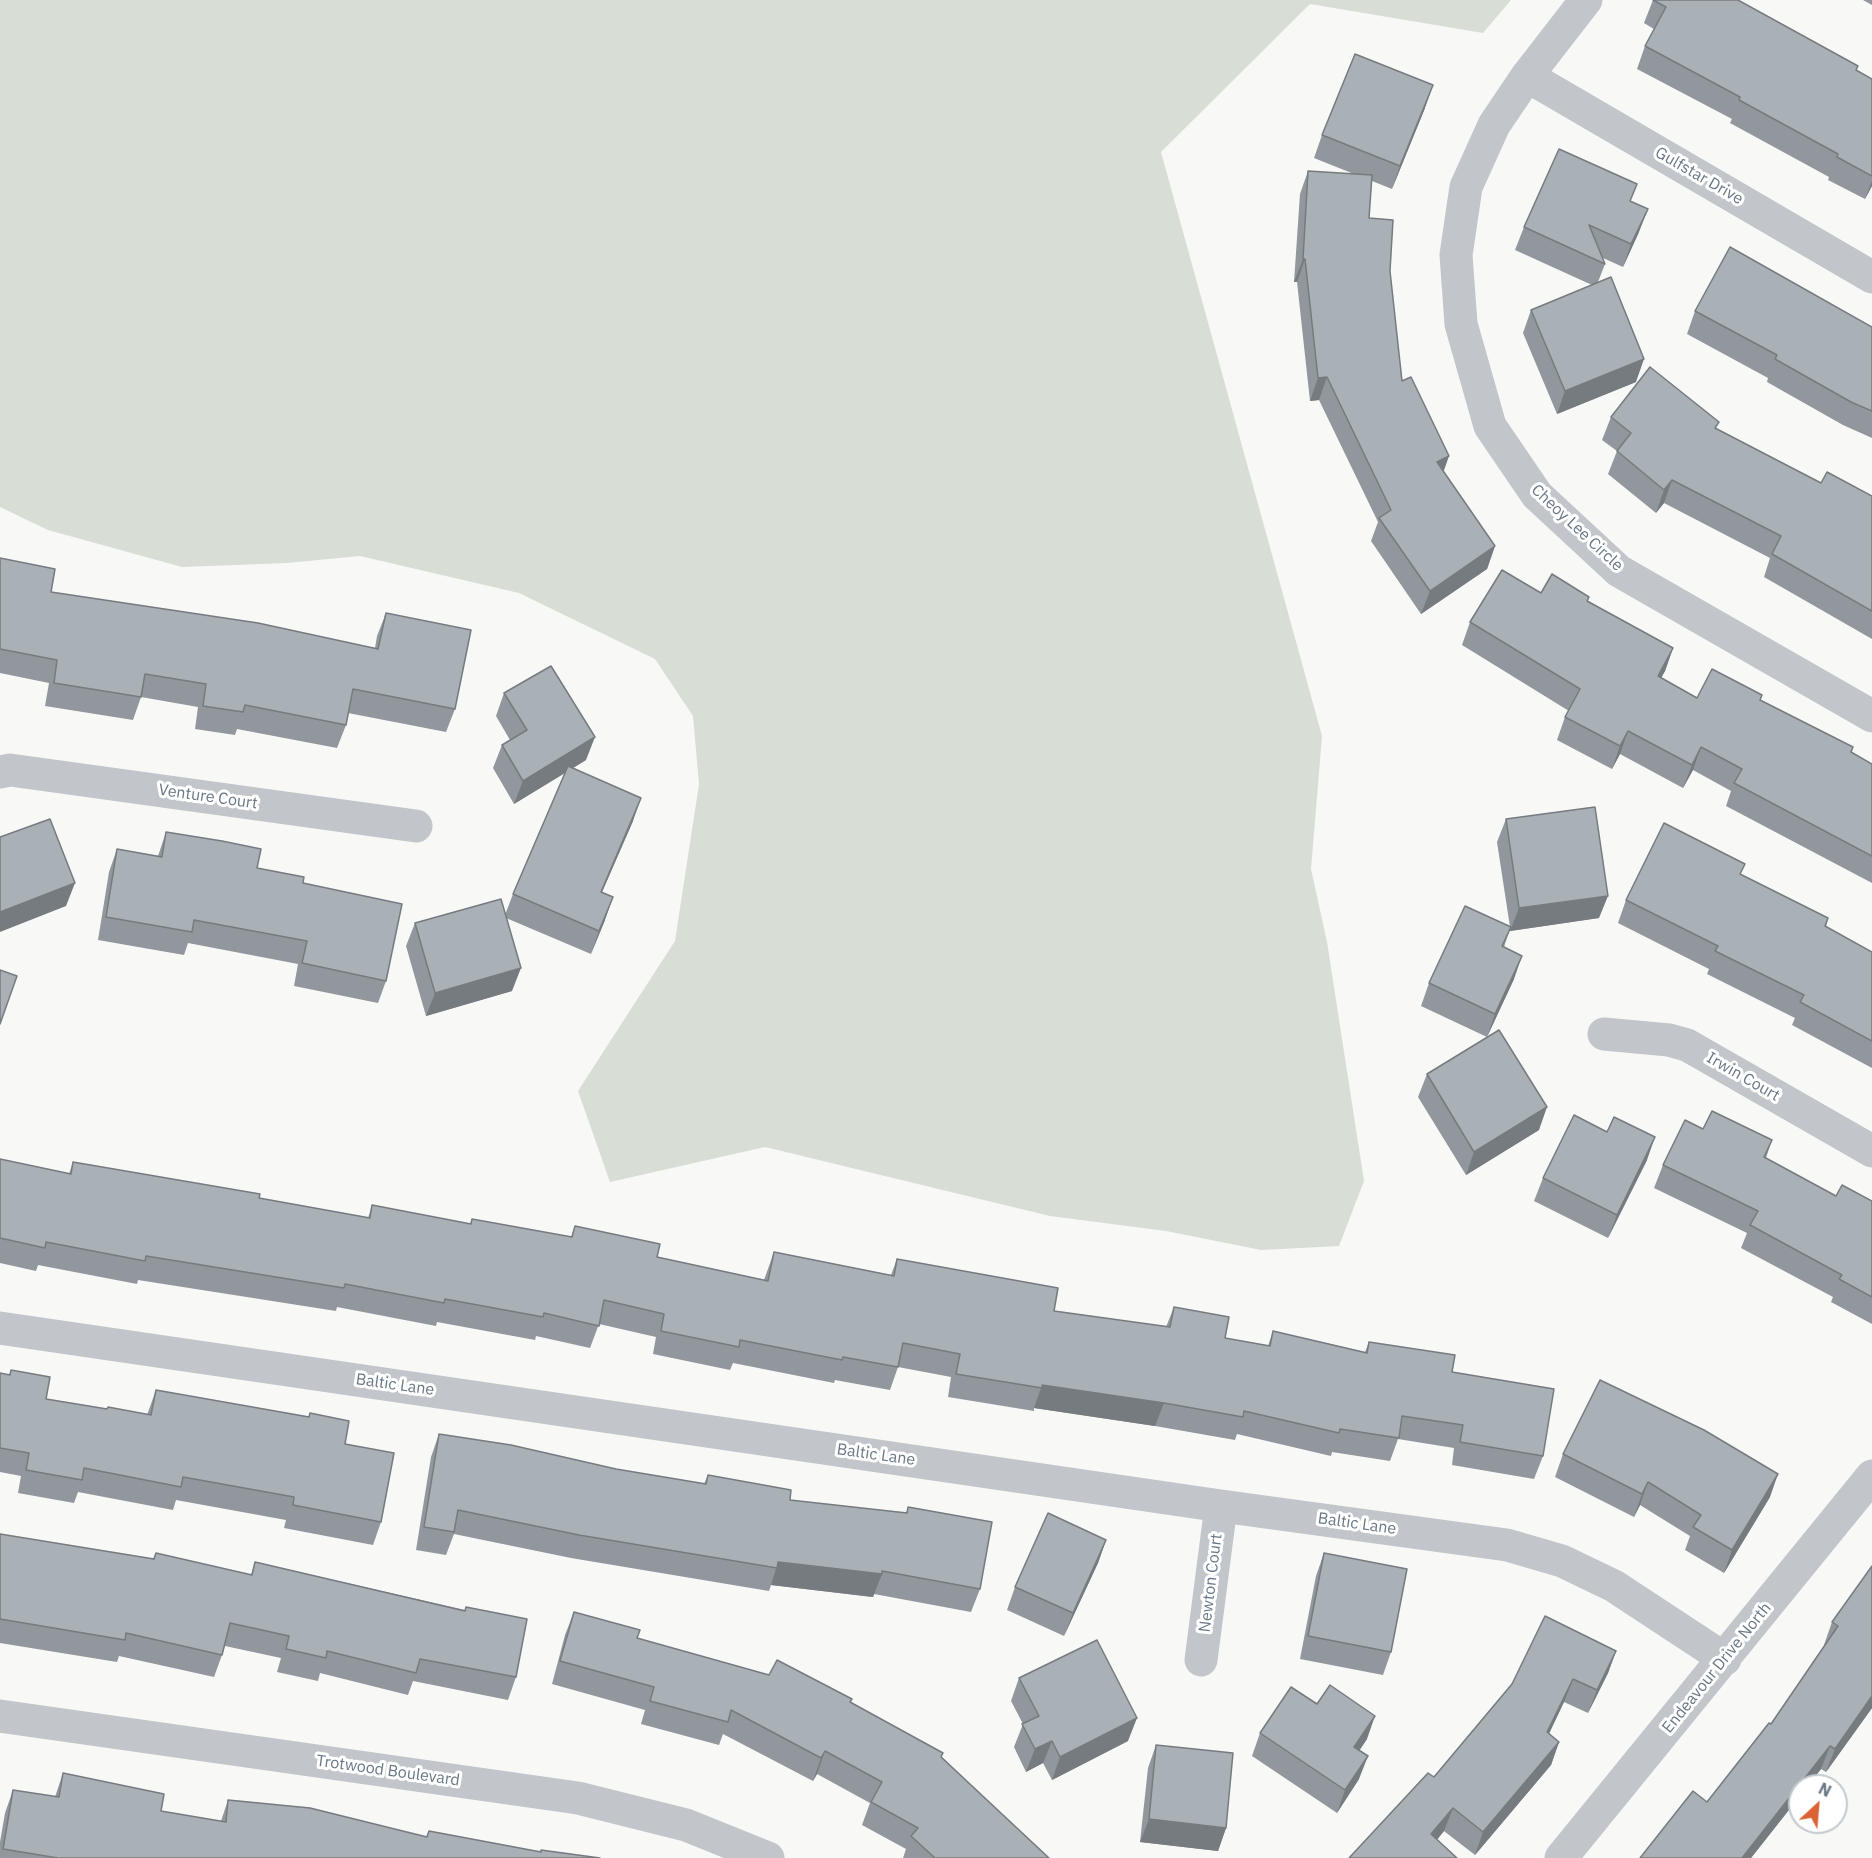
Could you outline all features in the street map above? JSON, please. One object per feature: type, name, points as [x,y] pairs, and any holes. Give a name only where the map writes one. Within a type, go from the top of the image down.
[{"type":"street","name":"Cheoy Lee Circle","points":[[1586,0],[1527,76],[1494,124],[1467,187],[1456,255],[1461,324],[1490,426],[1537,495],[1619,571],[1872,716]]},
{"type":"street","name":"Gulfstar Drive","points":[[1527,76],[1872,277]]},
{"type":"street","name":"Venture Court","points":[[0,772],[22,771],[416,826]]},
{"type":"street","name":"Irwin Court","points":[[1604,1034],[1669,1040],[1687,1045],[1872,1151]]},
{"type":"street","name":"Baltic Lane","points":[[0,1328],[1221,1506],[1507,1545],[1563,1561],[1614,1586],[1725,1659]]},
{"type":"street","name":"Endeavour Drive North","points":[[1561,1858],[1872,1476]]},
{"type":"street","name":"Newton Court","points":[[1201,1660],[1221,1506]]},
{"type":"street","name":"Trotwood Boulevard","points":[[0,1716],[578,1798],[686,1825],[768,1858]]},
{"type":"shaded area","points":[[0,0],[1511,0],[1483,33],[1310,4],[1161,152],[1322,736],[1311,869],[1327,942],[1364,1181],[1339,1246],[1261,1250],[1166,1231],[1050,1216],[765,1147],[610,1182],[578,1091],[675,941],[699,784],[693,716],[655,659],[519,593],[360,556],[287,563],[182,567],[48,530],[0,507]]},
{"type":"building","points":[[1653,0],[1738,0],[1858,66],[1856,70],[1872,79],[1872,176],[1837,157],[1838,154],[1739,100],[1740,97],[1645,46],[1666,7]]},
{"type":"building","points":[[1355,54],[1433,85],[1400,166],[1322,135]]},
{"type":"building","points":[[1559,149],[1637,184],[1630,201],[1648,209],[1631,244],[1589,225],[1605,264],[1524,227]]},
{"type":"building","points":[[1308,171],[1372,175],[1369,218],[1393,220],[1390,271],[1402,381],[1411,377],[1449,456],[1437,462],[1495,546],[1430,591],[1379,518],[1391,510],[1327,377],[1318,378],[1305,259],[1303,259]]},
{"type":"building","points":[[1730,247],[1872,327],[1872,411],[1851,402],[1775,359],[1777,355],[1695,311]]},
{"type":"building","points":[[1611,277],[1644,359],[1565,391],[1531,310]]},
{"type":"building","points":[[1650,367],[1719,422],[1715,428],[1821,483],[1827,472],[1872,496],[1872,611],[1772,554],[1781,536],[1672,480],[1664,490],[1617,451],[1631,433],[1611,417]]},
{"type":"building","points":[[0,558],[55,569],[51,592],[258,623],[378,649],[386,613],[471,630],[455,709],[353,689],[346,725],[245,705],[243,712],[203,706],[206,684],[145,674],[141,697],[54,683],[57,660],[0,649]]},
{"type":"building","points":[[1502,570],[1541,593],[1552,574],[1589,597],[1587,601],[1673,648],[1658,676],[1697,698],[1712,669],[1762,695],[1760,700],[1853,747],[1851,752],[1872,764],[1872,856],[1734,783],[1742,769],[1701,747],[1692,765],[1628,731],[1620,746],[1565,717],[1580,689],[1470,622]]},
{"type":"building","points":[[551,666],[595,737],[523,781],[502,745],[527,730],[504,693]]},
{"type":"building","points":[[568,766],[641,798],[601,892],[613,897],[599,931],[513,894]]},
{"type":"building","points":[[1595,807],[1608,896],[1519,908],[1506,819]]},
{"type":"building","points":[[50,819],[75,883],[0,912],[0,837]]},
{"type":"building","points":[[1664,823],[1745,864],[1740,874],[1828,918],[1825,926],[1872,952],[1872,1041],[1800,1002],[1804,995],[1715,951],[1718,946],[1626,900]]},
{"type":"building","points":[[166,832],[261,849],[257,868],[304,877],[303,883],[402,904],[386,981],[302,963],[307,941],[194,920],[192,932],[106,917],[117,849],[162,857]]},
{"type":"building","points":[[501,899],[521,968],[435,993],[415,923]]},
{"type":"building","points":[[1465,906],[1511,927],[1502,946],[1522,956],[1495,1014],[1429,983]]},
{"type":"building","points":[[0,970],[17,976],[0,1024]]},
{"type":"building","points":[[1499,1030],[1547,1107],[1474,1152],[1427,1074]]},
{"type":"building","points":[[1712,1111],[1772,1140],[1764,1157],[1836,1196],[1842,1185],[1872,1201],[1872,1297],[1839,1279],[1842,1275],[1750,1225],[1758,1211],[1663,1165],[1685,1120],[1703,1129]]},
{"type":"building","points":[[1574,1115],[1607,1132],[1614,1117],[1655,1137],[1617,1215],[1543,1178]]},
{"type":"building","points":[[0,1159],[71,1174],[73,1162],[260,1194],[259,1198],[370,1218],[372,1205],[471,1224],[472,1219],[572,1237],[575,1226],[660,1244],[657,1257],[768,1281],[774,1252],[894,1276],[897,1259],[1058,1288],[1054,1311],[1170,1327],[1174,1307],[1229,1317],[1225,1338],[1270,1346],[1273,1331],[1367,1353],[1369,1342],[1455,1355],[1452,1372],[1554,1389],[1543,1456],[1460,1442],[1463,1425],[1402,1416],[1399,1438],[1340,1429],[1339,1433],[1244,1411],[1243,1417],[1164,1403],[1042,1385],[1042,1388],[956,1374],[960,1354],[903,1343],[898,1367],[843,1357],[842,1360],[740,1340],[739,1347],[661,1331],[664,1314],[604,1300],[599,1326],[544,1313],[543,1317],[445,1299],[444,1303],[345,1284],[344,1288],[146,1256],[145,1261],[46,1242],[45,1248],[0,1238]]},
{"type":"building","points":[[11,1370],[50,1377],[46,1399],[107,1409],[108,1407],[151,1415],[156,1390],[309,1417],[310,1413],[349,1421],[345,1444],[394,1453],[381,1522],[293,1505],[294,1497],[183,1477],[181,1487],[84,1468],[82,1480],[26,1470],[29,1453],[0,1448],[0,1373],[10,1375]]},
{"type":"building","points":[[1600,1380],[1704,1430],[1778,1474],[1732,1550],[1693,1527],[1701,1515],[1648,1482],[1642,1494],[1563,1454]]},
{"type":"building","points":[[439,1434],[511,1445],[616,1469],[706,1484],[708,1475],[791,1490],[790,1500],[907,1513],[908,1507],[992,1522],[980,1589],[882,1571],[882,1574],[778,1562],[777,1568],[579,1535],[458,1510],[454,1532],[424,1527]]},
{"type":"building","points":[[1048,1513],[1106,1540],[1073,1613],[1015,1587]]},
{"type":"building","points":[[0,1534],[154,1559],[156,1553],[252,1575],[255,1562],[465,1611],[466,1607],[527,1619],[516,1677],[420,1659],[416,1673],[327,1651],[326,1658],[286,1649],[289,1636],[230,1623],[222,1655],[126,1633],[125,1640],[0,1619]]},
{"type":"building","points":[[1324,1553],[1407,1569],[1391,1652],[1308,1636]]},
{"type":"building","points":[[1872,1566],[1872,1696],[1835,1749],[1830,1746],[1808,1774],[1788,1774],[1788,1799],[1742,1858],[1640,1858],[1693,1791],[1707,1802],[1769,1723],[1771,1724],[1838,1626],[1832,1622]]},
{"type":"building","points":[[574,1612],[640,1630],[637,1638],[769,1675],[777,1660],[852,1699],[850,1702],[943,1753],[941,1757],[1049,1858],[935,1858],[911,1836],[918,1828],[871,1802],[882,1782],[825,1751],[821,1758],[731,1710],[728,1722],[650,1701],[654,1687],[560,1661]]},
{"type":"building","points":[[1545,1616],[1616,1651],[1597,1690],[1573,1679],[1547,1732],[1559,1742],[1483,1832],[1453,1808],[1431,1834],[1457,1858],[1349,1858],[1428,1773],[1434,1777],[1512,1684]]},
{"type":"building","points":[[1097,1640],[1137,1718],[1060,1757],[1052,1741],[1035,1749],[1022,1724],[1039,1716],[1019,1678]]},
{"type":"building","points":[[1330,1685],[1375,1716],[1354,1747],[1368,1756],[1345,1790],[1260,1733],[1291,1687],[1317,1704]]},
{"type":"building","points":[[1156,1745],[1233,1753],[1226,1828],[1149,1819]]},
{"type":"building","points":[[63,1773],[164,1794],[161,1811],[226,1822],[228,1800],[310,1808],[427,1837],[429,1831],[541,1852],[541,1850],[600,1858],[58,1858],[3,1849],[13,1790],[59,1797]]}]
